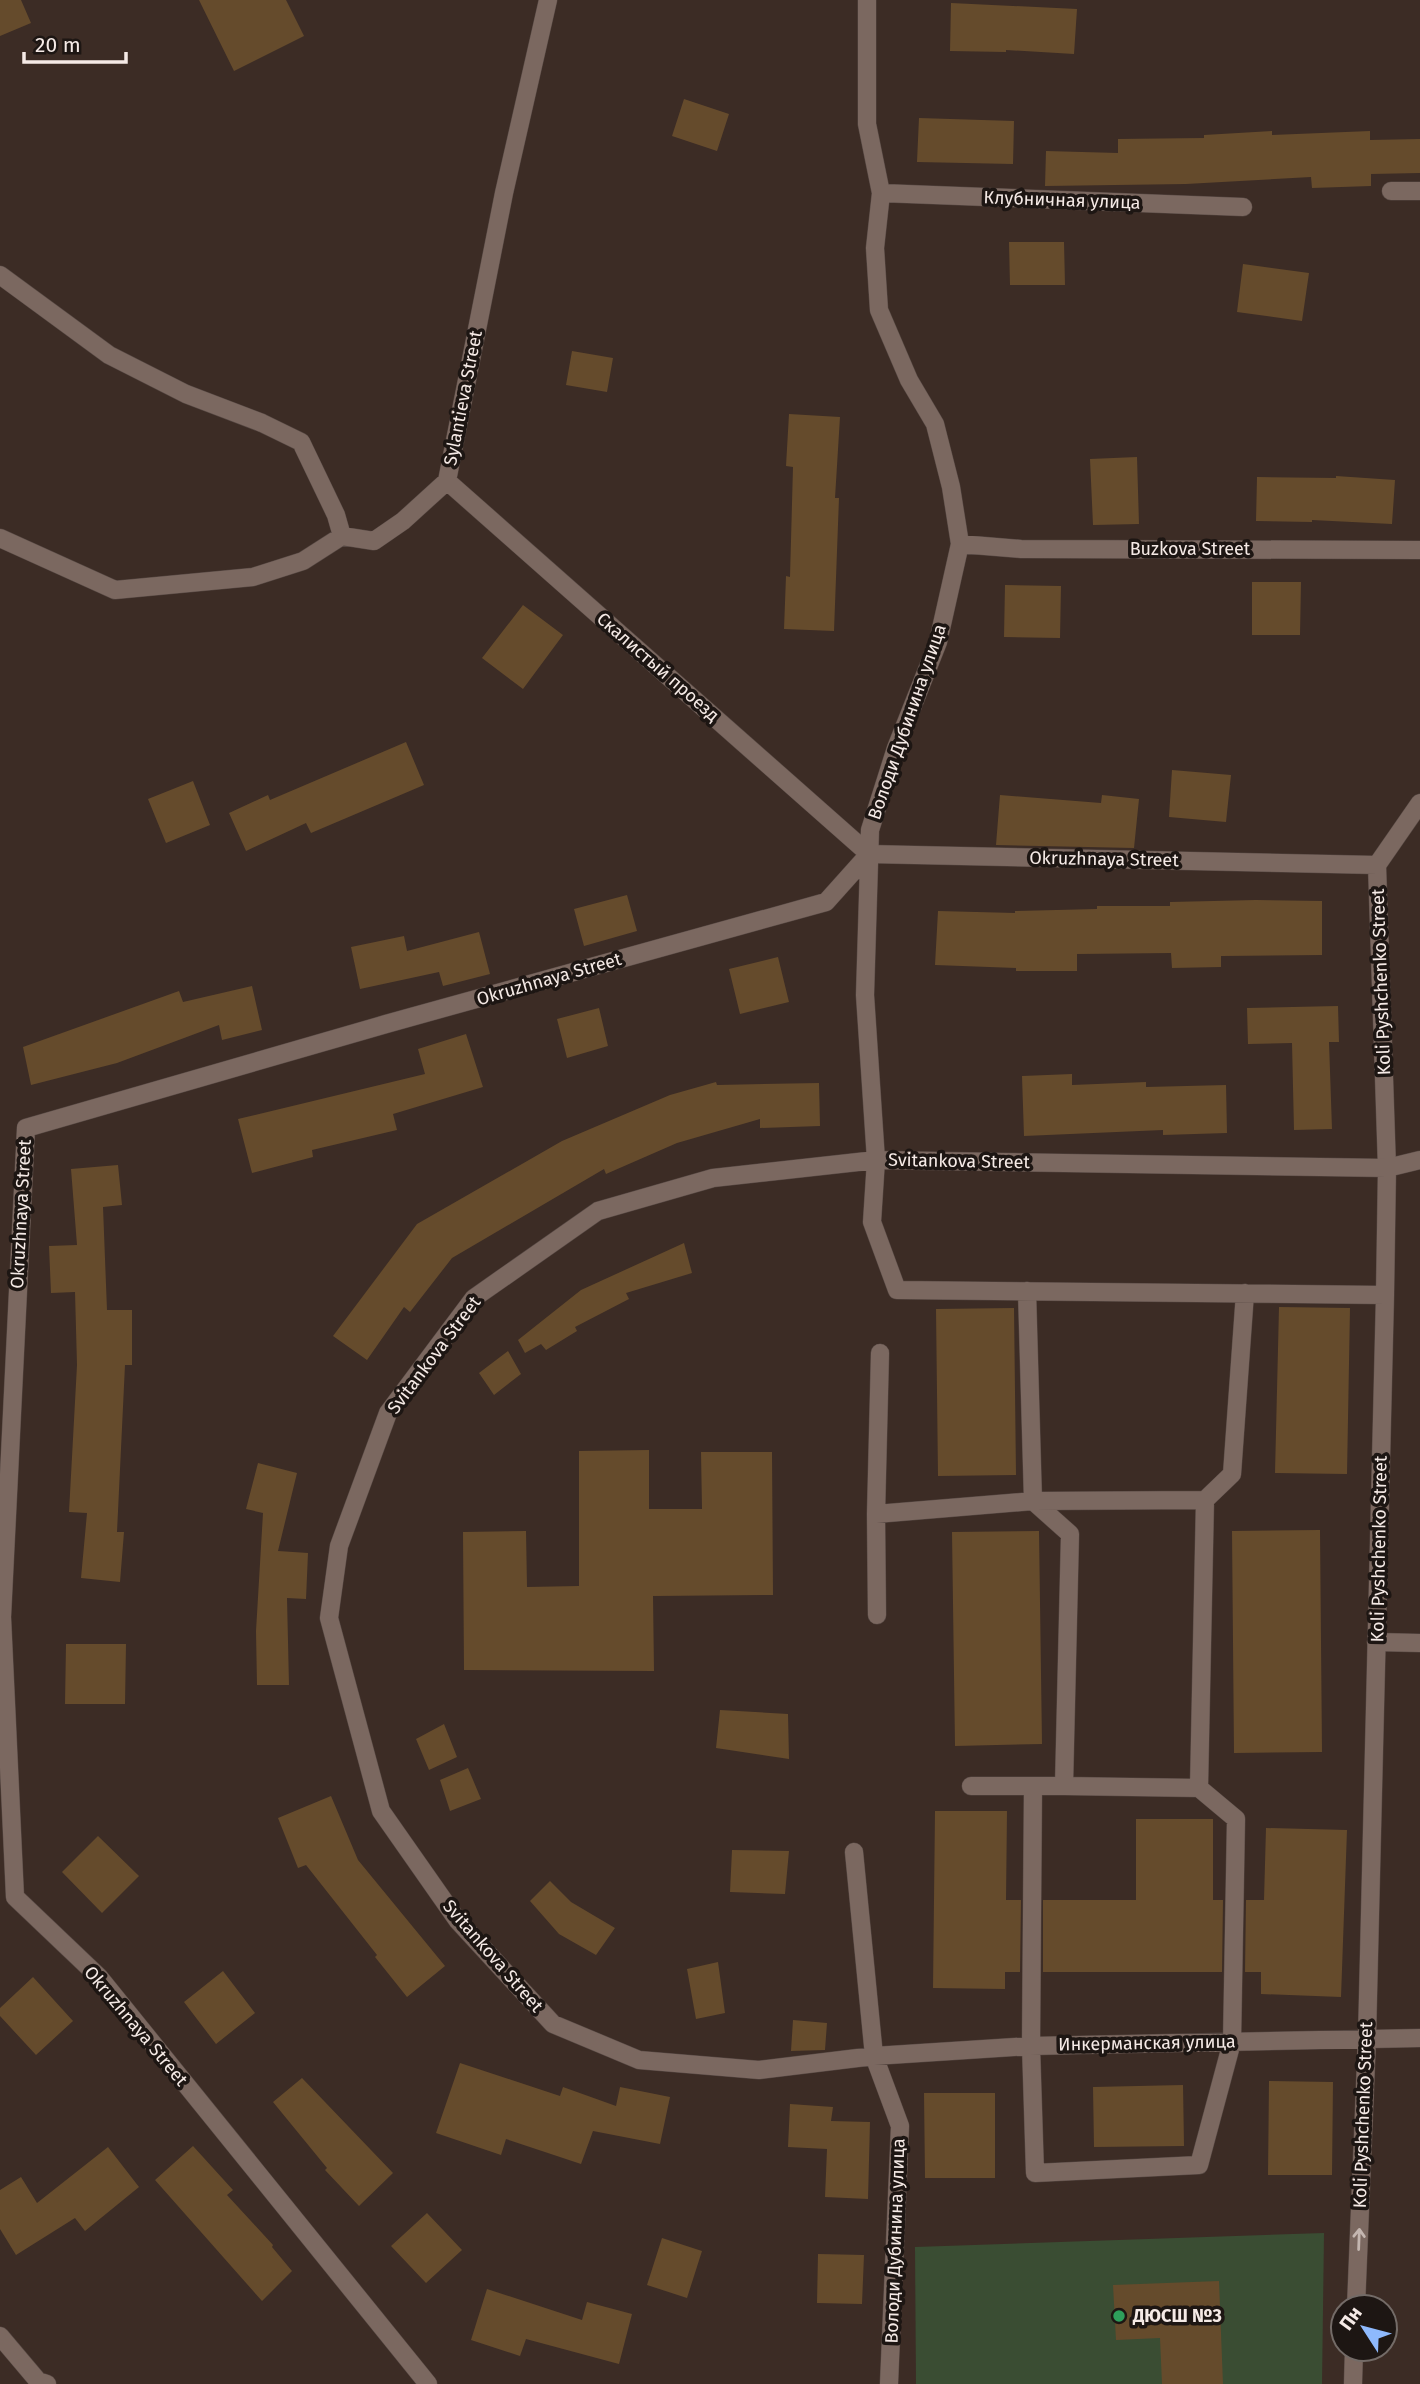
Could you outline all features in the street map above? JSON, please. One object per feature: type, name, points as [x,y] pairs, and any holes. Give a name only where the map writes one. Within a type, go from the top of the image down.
[{"type":"street","name":"Sylantieva Street","points":[[342,536],[374,541],[403,521],[447,481],[504,193],[548,0]]},
{"type":"street","name":"Володи Дубинина улица","points":[[867,0],[867,124],[881,193],[875,248],[879,310],[909,380],[935,424],[951,487],[960,544],[938,642],[895,747],[870,830],[865,995],[876,1160],[872,1222],[897,1290],[1027,1291]]},
{"type":"street","points":[[1391,191],[1420,191]]},
{"type":"street","name":"Клубничная улица","points":[[881,193],[1243,207]]},
{"type":"street","points":[[0,275],[109,355],[186,394],[262,423],[301,442],[336,515],[342,536],[303,561],[253,577],[115,590],[0,538]]},
{"type":"street","name":"Скалистый проезд","points":[[447,481],[869,853]]},
{"type":"street","name":"Buzkova Street","points":[[960,544],[1021,550],[1420,550]]},
{"type":"street","name":"Koli Pyshchenko Street","points":[[1357,2293],[1367,2039],[1387,1168],[1377,865],[1420,803]]},
{"type":"street","name":"Okruzhnaya Street","points":[[428,2384],[99,1977],[15,1897],[2,1617],[26,1128],[400,1020],[826,902],[869,853],[1377,865]]},
{"type":"street","name":"Svitankova Street","points":[[874,2056],[759,2070],[639,2060],[553,2024],[458,1921],[381,1811],[329,1618],[339,1546],[388,1413],[474,1298],[598,1211],[713,1178],[876,1160],[1387,1168],[1420,1160]]},
{"type":"street","points":[[1064,1786],[1070,1534],[1033,1501],[1027,1291],[1385,1295]]},
{"type":"street","points":[[876,1514],[1033,1501],[1205,1500],[1232,1474],[1245,1293]]},
{"type":"street","points":[[877,1615],[876,1514],[880,1353]]},
{"type":"street","points":[[1199,1788],[1205,1500]]},
{"type":"street","points":[[1377,1642],[1420,1643]]},
{"type":"street","points":[[971,1786],[1033,1786],[1064,1786],[1199,1788],[1236,1819],[1232,2042],[1199,2165],[1035,2173],[1031,2046],[1033,1786]]},
{"type":"street","name":"Володи Дубинина улица","points":[[854,1852],[874,2056],[900,2126],[889,2384]]},
{"type":"street","name":"Инкерманская улица","points":[[874,2056],[1031,2046],[1420,2038]]},
{"type":"street","points":[[0,2336],[38,2381],[47,2384]]},
{"type":"street","points":[[1353,2384],[1354,2363]]},
{"type":"green space","name":"ДЮСШ №3","points":[[1324,2233],[1322,2384],[916,2384],[915,2247]]},
{"type":"building","points":[[0,0],[21,0],[31,23],[0,36]]},
{"type":"building","points":[[199,0],[286,0],[304,36],[234,71]]},
{"type":"building","points":[[951,3],[1077,9],[1074,54],[1006,50],[950,51]]},
{"type":"building","points":[[684,99],[729,114],[717,151],[672,136]]},
{"type":"building","points":[[919,118],[1014,121],[1013,164],[917,162]]},
{"type":"building","points":[[1272,131],[1272,135],[1370,131],[1370,140],[1420,139],[1420,173],[1371,174],[1371,186],[1312,188],[1311,177],[1186,184],[1045,186],[1046,151],[1118,153],[1118,139],[1204,138],[1204,135]]},
{"type":"building","points":[[1009,242],[1064,242],[1065,285],[1010,285]]},
{"type":"building","points":[[1243,264],[1309,273],[1302,321],[1237,312]]},
{"type":"building","points":[[572,351],[613,358],[607,392],[566,385]]},
{"type":"building","points":[[789,414],[840,417],[835,498],[839,498],[834,631],[784,629],[786,576],[790,577],[793,467],[786,466]]},
{"type":"building","points":[[1137,457],[1139,524],[1093,525],[1090,459]]},
{"type":"building","points":[[1336,476],[1395,480],[1392,524],[1312,520],[1256,521],[1257,477]]},
{"type":"building","points":[[1252,582],[1301,582],[1300,635],[1252,635]]},
{"type":"building","points":[[1005,585],[1061,586],[1060,638],[1004,637]]},
{"type":"building","points":[[523,605],[563,635],[523,689],[482,658]]},
{"type":"building","points":[[406,742],[424,785],[311,833],[306,823],[246,851],[229,813],[268,795],[270,800]]},
{"type":"building","points":[[1172,770],[1231,775],[1226,822],[1169,817]]},
{"type":"building","points":[[193,781],[210,825],[166,843],[148,799]]},
{"type":"building","points":[[1000,795],[1101,803],[1102,795],[1139,799],[1134,848],[996,845]]},
{"type":"building","points":[[627,895],[637,931],[584,946],[574,909]]},
{"type":"building","points":[[1322,901],[1322,955],[1221,956],[1221,967],[1172,968],[1171,953],[1077,954],[1077,971],[1016,971],[1016,968],[935,965],[938,911],[1015,913],[1097,909],[1097,906],[1170,906],[1170,902]]},
{"type":"building","points":[[479,932],[490,974],[443,986],[439,972],[360,989],[351,947],[404,936],[407,951]]},
{"type":"building","points":[[778,957],[789,1002],[740,1014],[729,969]]},
{"type":"building","points":[[252,986],[262,1030],[222,1040],[219,1025],[117,1063],[31,1085],[23,1047],[179,991],[183,1002]]},
{"type":"building","points":[[1338,1006],[1339,1042],[1329,1042],[1332,1129],[1294,1130],[1292,1043],[1248,1044],[1247,1008]]},
{"type":"building","points":[[599,1008],[608,1046],[567,1058],[557,1019]]},
{"type":"building","points":[[466,1034],[483,1087],[393,1114],[397,1130],[312,1150],[313,1157],[252,1173],[238,1119],[425,1074],[418,1049]]},
{"type":"building","points":[[1072,1074],[1072,1085],[1146,1082],[1146,1087],[1226,1085],[1227,1133],[1163,1135],[1163,1130],[1024,1136],[1022,1076]]},
{"type":"building","points":[[716,1082],[717,1085],[819,1083],[820,1126],[760,1128],[760,1119],[677,1143],[606,1174],[604,1169],[452,1258],[410,1312],[404,1307],[367,1360],[333,1336],[417,1224],[562,1141],[670,1095]]},
{"type":"building","points":[[118,1165],[122,1205],[103,1207],[107,1310],[132,1310],[132,1365],[125,1365],[117,1532],[124,1532],[120,1582],[81,1578],[87,1513],[69,1512],[77,1365],[75,1292],[51,1293],[49,1246],[77,1245],[71,1169]]},
{"type":"building","points":[[684,1243],[692,1273],[626,1293],[629,1299],[575,1327],[577,1331],[546,1350],[541,1344],[525,1353],[518,1340],[581,1290]]},
{"type":"building","points":[[1279,1307],[1350,1308],[1347,1474],[1275,1473]]},
{"type":"building","points":[[1014,1308],[1016,1475],[938,1476],[936,1309]]},
{"type":"building","points":[[508,1351],[521,1374],[494,1395],[479,1373]]},
{"type":"building","points":[[649,1450],[649,1509],[702,1509],[701,1452],[772,1452],[773,1595],[653,1596],[654,1671],[464,1670],[463,1532],[526,1531],[527,1587],[579,1586],[579,1451]]},
{"type":"building","points":[[258,1463],[297,1473],[278,1551],[308,1553],[306,1599],[287,1598],[289,1685],[257,1685],[256,1631],[263,1513],[246,1509]]},
{"type":"building","points":[[1320,1530],[1322,1752],[1234,1753],[1232,1531]]},
{"type":"building","points":[[1039,1531],[1042,1744],[955,1746],[952,1532]]},
{"type":"building","points":[[66,1644],[126,1644],[125,1704],[65,1704]]},
{"type":"building","points":[[720,1710],[788,1714],[789,1759],[716,1748]]},
{"type":"building","points":[[444,1724],[457,1757],[429,1770],[416,1739]]},
{"type":"building","points":[[468,1768],[481,1799],[450,1811],[440,1780]]},
{"type":"building","points":[[331,1796],[358,1860],[445,1966],[407,1997],[306,1865],[298,1868],[278,1818]]},
{"type":"building","points":[[935,1811],[1007,1811],[1006,1900],[1021,1900],[1020,1972],[1005,1972],[1005,1989],[933,1988]]},
{"type":"building","points":[[1136,1819],[1213,1819],[1213,1900],[1223,1900],[1222,1972],[1043,1972],[1043,1900],[1136,1900]]},
{"type":"building","points":[[1266,1828],[1347,1830],[1341,1997],[1261,1994],[1261,1972],[1245,1972],[1246,1900],[1264,1900]]},
{"type":"building","points":[[98,1836],[139,1876],[102,1913],[62,1872]]},
{"type":"building","points":[[732,1850],[789,1851],[785,1894],[730,1892]]},
{"type":"building","points":[[550,1881],[571,1902],[615,1928],[596,1955],[559,1934],[530,1901]]},
{"type":"building","points":[[718,1962],[725,2013],[696,2019],[687,1969]]},
{"type":"building","points":[[223,1971],[255,2013],[216,2044],[184,2002]]},
{"type":"building","points":[[33,1977],[73,2021],[36,2055],[0,2016],[0,2008]]},
{"type":"building","points":[[793,2020],[827,2023],[825,2050],[791,2051]]},
{"type":"building","points":[[460,2063],[560,2096],[563,2087],[616,2106],[620,2087],[670,2097],[660,2144],[593,2131],[581,2164],[506,2139],[501,2155],[436,2133]]},
{"type":"building","points":[[302,2078],[393,2173],[359,2206],[325,2170],[327,2168],[273,2102]]},
{"type":"building","points":[[1269,2081],[1333,2082],[1332,2175],[1268,2175]]},
{"type":"building","points":[[1183,2085],[1184,2146],[1094,2147],[1093,2087]]},
{"type":"building","points":[[924,2093],[995,2093],[995,2178],[925,2178]]},
{"type":"building","points":[[790,2104],[833,2107],[831,2121],[870,2122],[868,2199],[825,2197],[827,2149],[788,2147]]},
{"type":"building","points":[[193,2146],[233,2190],[227,2195],[273,2245],[292,2271],[262,2301],[155,2180]]},
{"type":"building","points":[[108,2147],[139,2187],[85,2231],[75,2218],[16,2255],[0,2229],[0,2190],[21,2177],[37,2203]]},
{"type":"building","points":[[427,2213],[462,2250],[426,2283],[391,2246]]},
{"type":"building","points":[[662,2238],[702,2251],[687,2298],[647,2285]]},
{"type":"building","points":[[818,2254],[864,2255],[862,2304],[817,2303]]},
{"type":"building","points":[[1219,2281],[1223,2384],[1162,2384],[1160,2338],[1116,2340],[1113,2285]]},
{"type":"building","points":[[487,2289],[582,2320],[587,2302],[632,2314],[619,2364],[526,2339],[520,2356],[471,2340]]},
{"type":"place","name":"ДЮСШ №3","points":[[1119,2316]]}]
